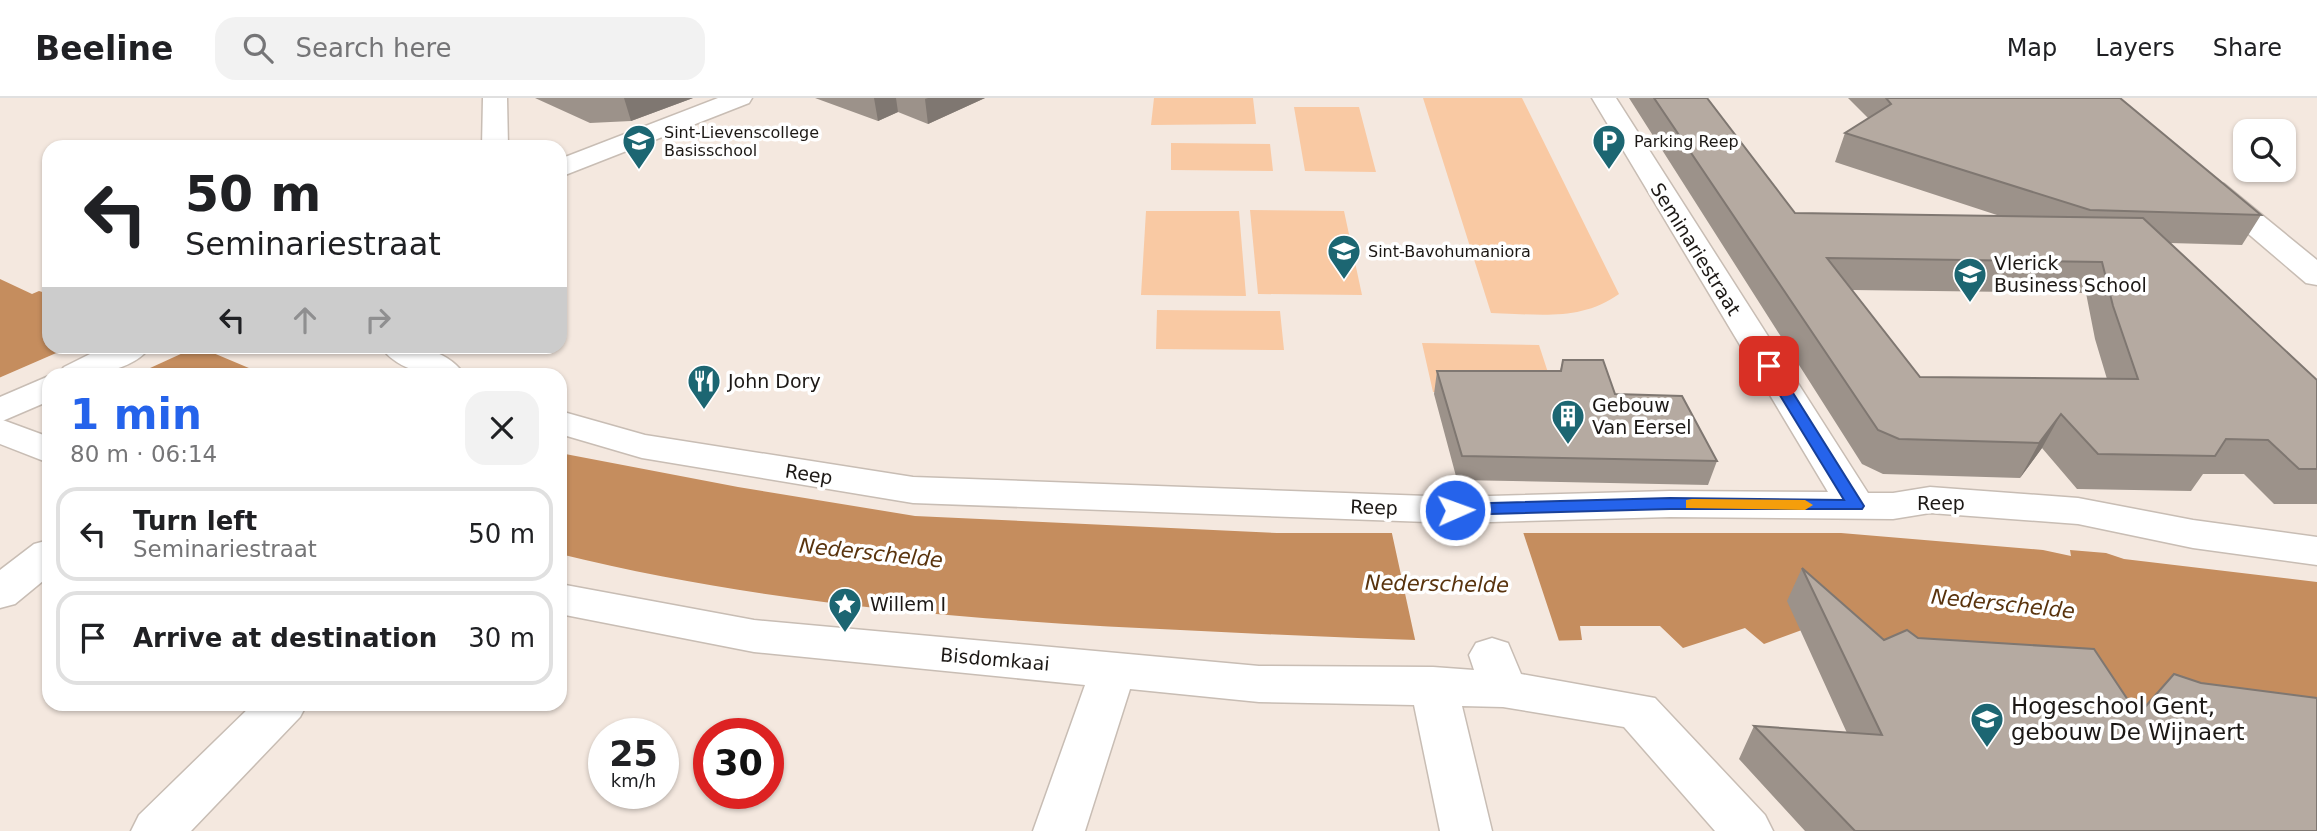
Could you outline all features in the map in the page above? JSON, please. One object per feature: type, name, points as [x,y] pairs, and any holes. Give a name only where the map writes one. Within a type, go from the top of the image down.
[{"type":"street","points":[[495,98],[495,140]]},
{"type":"street","points":[[567,166],[740,98]]},
{"type":"street","name":"Seminariestraat","points":[[1604,98],[1856,506]]},
{"type":"street","points":[[2189,169],[2317,276]]},
{"type":"street","points":[[88,368],[117,354]]},
{"type":"street","points":[[411,354],[436,368]]},
{"type":"street","name":"Reep","points":[[567,424],[642,446],[913,490],[1455,510],[1670,504],[1893,506],[1930,500],[2078,510],[2193,534],[2317,551]]},
{"type":"street","points":[[0,430],[42,448]]},
{"type":"street","points":[[0,593],[42,560]]},
{"type":"street","name":"Bisdomkaai","points":[[567,600],[754,636],[1259,684],[1433,685],[1497,672],[1638,711],[1747,831]]},
{"type":"street","points":[[1059,831],[1114,671]]},
{"type":"street","points":[[1433,685],[1466,831]]},
{"type":"street","points":[[158,831],[276,711]]},
{"type":"shaded area","points":[[1154,98],[1253,98],[1256,124],[1151,125]]},
{"type":"shaded area","points":[[1423,98],[1522,98],[1619,294],[1604,303],[1573,313],[1491,313]]},
{"type":"shaded area","points":[[1294,107],[1359,107],[1376,172],[1305,171]]},
{"type":"shaded area","points":[[1171,143],[1270,144],[1273,171],[1171,170]]},
{"type":"shaded area","points":[[1250,210],[1344,211],[1362,295],[1258,294]]},
{"type":"shaded area","points":[[1146,211],[1239,211],[1246,296],[1141,295]]},
{"type":"shaded area","points":[[1157,310],[1280,311],[1284,350],[1156,349]]},
{"type":"shaded area","points":[[1422,343],[1539,345],[1555,394],[1433,392]]},
{"type":"water","points":[[0,279],[32,294],[42,292],[42,354],[216,354],[249,368],[42,368],[42,399],[0,377]]},
{"type":"water","name":"Nederschelde","points":[[567,454],[738,487],[915,516],[1277,533],[1841,533],[2043,550],[2071,556],[2070,550],[2106,553],[2124,559],[2317,582],[2317,736],[2142,719],[1810,627],[1764,644],[1745,628],[1683,648],[1660,626],[1580,626],[1582,640],[1344,638],[959,616],[798,599],[639,572],[567,556]]},
{"type":"pier","points":[[54,354],[181,354],[150,368],[42,368],[42,402],[0,381],[1,377]]},
{"type":"pier","points":[[1391,529],[1522,529],[1560,644],[1416,644]]},
{"type":"building","points":[[1654,98],[1707,98],[1795,213],[2143,218],[2317,380],[2317,469],[2299,469],[2268,440],[2226,439],[2215,456],[2098,454],[2061,414],[2039,443],[1899,439],[1878,430]],"holes":[[[1827,258],[2102,262],[2113,306],[2138,379],[1920,377]]]},
{"type":"building","points":[[1886,98],[2120,98],[2261,215],[2090,210],[1845,133],[1891,104]]},
{"type":"building","points":[[1563,360],[1603,360],[1615,394],[1682,396],[1717,461],[1462,456],[1437,371],[1561,371]]},
{"type":"building","points":[[1802,568],[1884,640],[1907,630],[1918,638],[2094,649],[2138,715],[2174,674],[2201,683],[2317,698],[2317,831],[1855,831],[1754,726],[1882,735]]},
{"type":"slow traffic","points":[[1692,504],[1805,505]]},
{"type":"place","name":"Sint-Lievenscollege Basisschool","points":[[639,171]]},
{"type":"place","name":"Parking Reep","points":[[1609,171]]},
{"type":"place","name":"Sint-Bavohumaniora","points":[[1344,281]]},
{"type":"place","name":"Vlerick Business School","points":[[1970,304]]},
{"type":"place","name":"John Dory","points":[[704,411]]},
{"type":"place","name":"Gebouw Van Eersel","points":[[1568,446]]},
{"type":"place","name":"Willem I","points":[[845,634]]},
{"type":"place","name":"Hogeschool Gent, gebouw De Wijnaert","points":[[1987,749]]},
{"type":"route","points":[[1455,510],[1670,504],[1856,506],[1769,366]]}]
